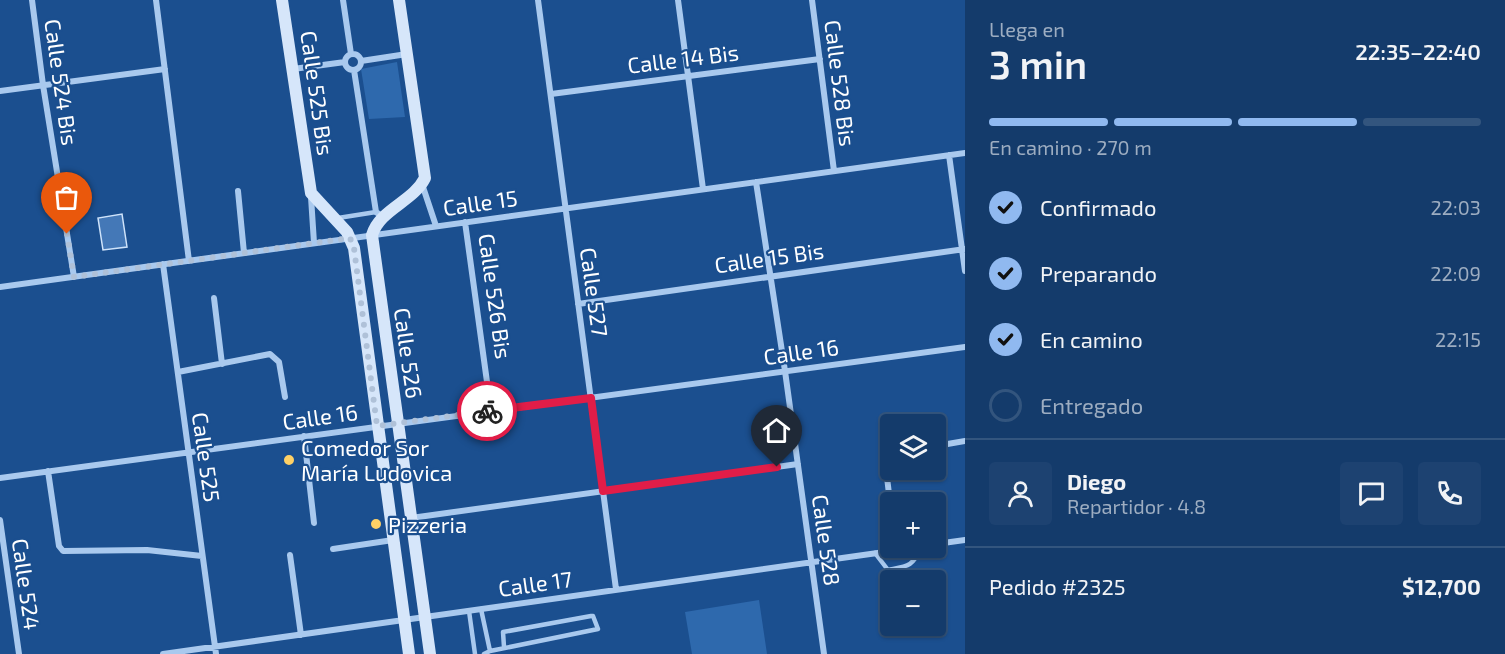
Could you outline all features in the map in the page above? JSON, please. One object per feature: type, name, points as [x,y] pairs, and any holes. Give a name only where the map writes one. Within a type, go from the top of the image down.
[{"type":"main road","name":"Calle 525 Bis","points":[[282,0],[311,193]]},
{"type":"main road","points":[[372,235],[380,214],[422,184],[425,173],[399,0]]},
{"type":"main road","points":[[311,193],[350,238]]},
{"type":"main road","name":"Calle 526","points":[[372,235],[430,654]]},
{"type":"main road","name":"Calle 526","points":[[350,238],[354,248],[409,654]]},
{"type":"street","name":"Calle 524 Bis","points":[[32,0],[43,85],[74,277]]},
{"type":"street","points":[[156,0],[189,261]]},
{"type":"street","points":[[343,0],[351,54]]},
{"type":"street","name":"Calle 527","points":[[538,0],[616,589]]},
{"type":"street","points":[[678,0],[690,75],[703,189]]},
{"type":"street","name":"Calle 528 Bis","points":[[812,0],[834,171]]},
{"type":"street","points":[[345,62],[351,54]]},
{"type":"street","points":[[351,54],[359,56],[361,61],[360,66],[354,70]]},
{"type":"street","points":[[361,61],[407,54]]},
{"type":"street","name":"Calle 14 Bis","points":[[550,94],[820,59]]},
{"type":"street","points":[[293,69],[345,62]]},
{"type":"street","points":[[345,62],[347,67],[354,70]]},
{"type":"street","points":[[0,91],[165,69]]},
{"type":"street","points":[[354,70],[380,214]]},
{"type":"street","name":"Calle 15","points":[[0,287],[965,153]]},
{"type":"street","points":[[949,155],[965,271]]},
{"type":"street","name":"Calle 528","points":[[756,182],[824,654]]},
{"type":"street","points":[[422,184],[436,226]]},
{"type":"street","points":[[238,191],[244,254]]},
{"type":"street","name":"Calle 525 Bis","points":[[311,193],[314,243]]},
{"type":"street","name":"Calle 526 Bis","points":[[465,222],[491,411]]},
{"type":"street","name":"Calle 15 Bis","points":[[578,304],[963,249]]},
{"type":"street","name":"Calle 525","points":[[163,264],[216,650]]},
{"type":"street","points":[[214,298],[222,364]]},
{"type":"street","name":"Calle 16","points":[[0,478],[965,347]]},
{"type":"street","points":[[178,372],[270,354],[279,362],[285,397]]},
{"type":"street","points":[[304,436],[314,523]]},
{"type":"street","points":[[946,444],[965,441]]},
{"type":"street","points":[[411,518],[798,464]]},
{"type":"street","points":[[48,471],[59,546],[63,551],[147,550],[202,556]]},
{"type":"street","name":"Calle 524","points":[[0,520],[19,654]]},
{"type":"street","points":[[333,549],[393,540]]},
{"type":"street","points":[[946,543],[965,540]]},
{"type":"street","name":"Calle 17","points":[[163,654],[216,650],[301,635],[880,552]]},
{"type":"street","points":[[290,555],[301,635]]},
{"type":"lane","points":[[335,219],[380,214]]},
{"type":"lane","points":[[875,553],[888,570],[908,566],[916,558]]},
{"type":"lane","points":[[481,609],[490,651]]},
{"type":"lane","points":[[469,611],[475,654]]},
{"type":"lane","points":[[484,654],[504,647],[598,629],[591,616],[503,632],[504,647]]},
{"type":"shaded area","points":[[397,62],[405,117],[369,119],[361,69]]},
{"type":"shaded area","points":[[759,600],[767,654],[692,654],[685,612]]},
{"type":"building","points":[[122,214],[127,247],[103,250],[98,218]]},
{"type":"way so far","points":[[67,234],[74,277],[350,238],[354,248],[377,426],[487,411]]},
{"type":"place","name":"Comedor Sor María Ludovica","points":[[289,460]]},
{"type":"place","name":"Pizzeria","points":[[376,524]]},
{"type":"route","points":[[487,411],[591,398],[603,491],[777,467]]}]
